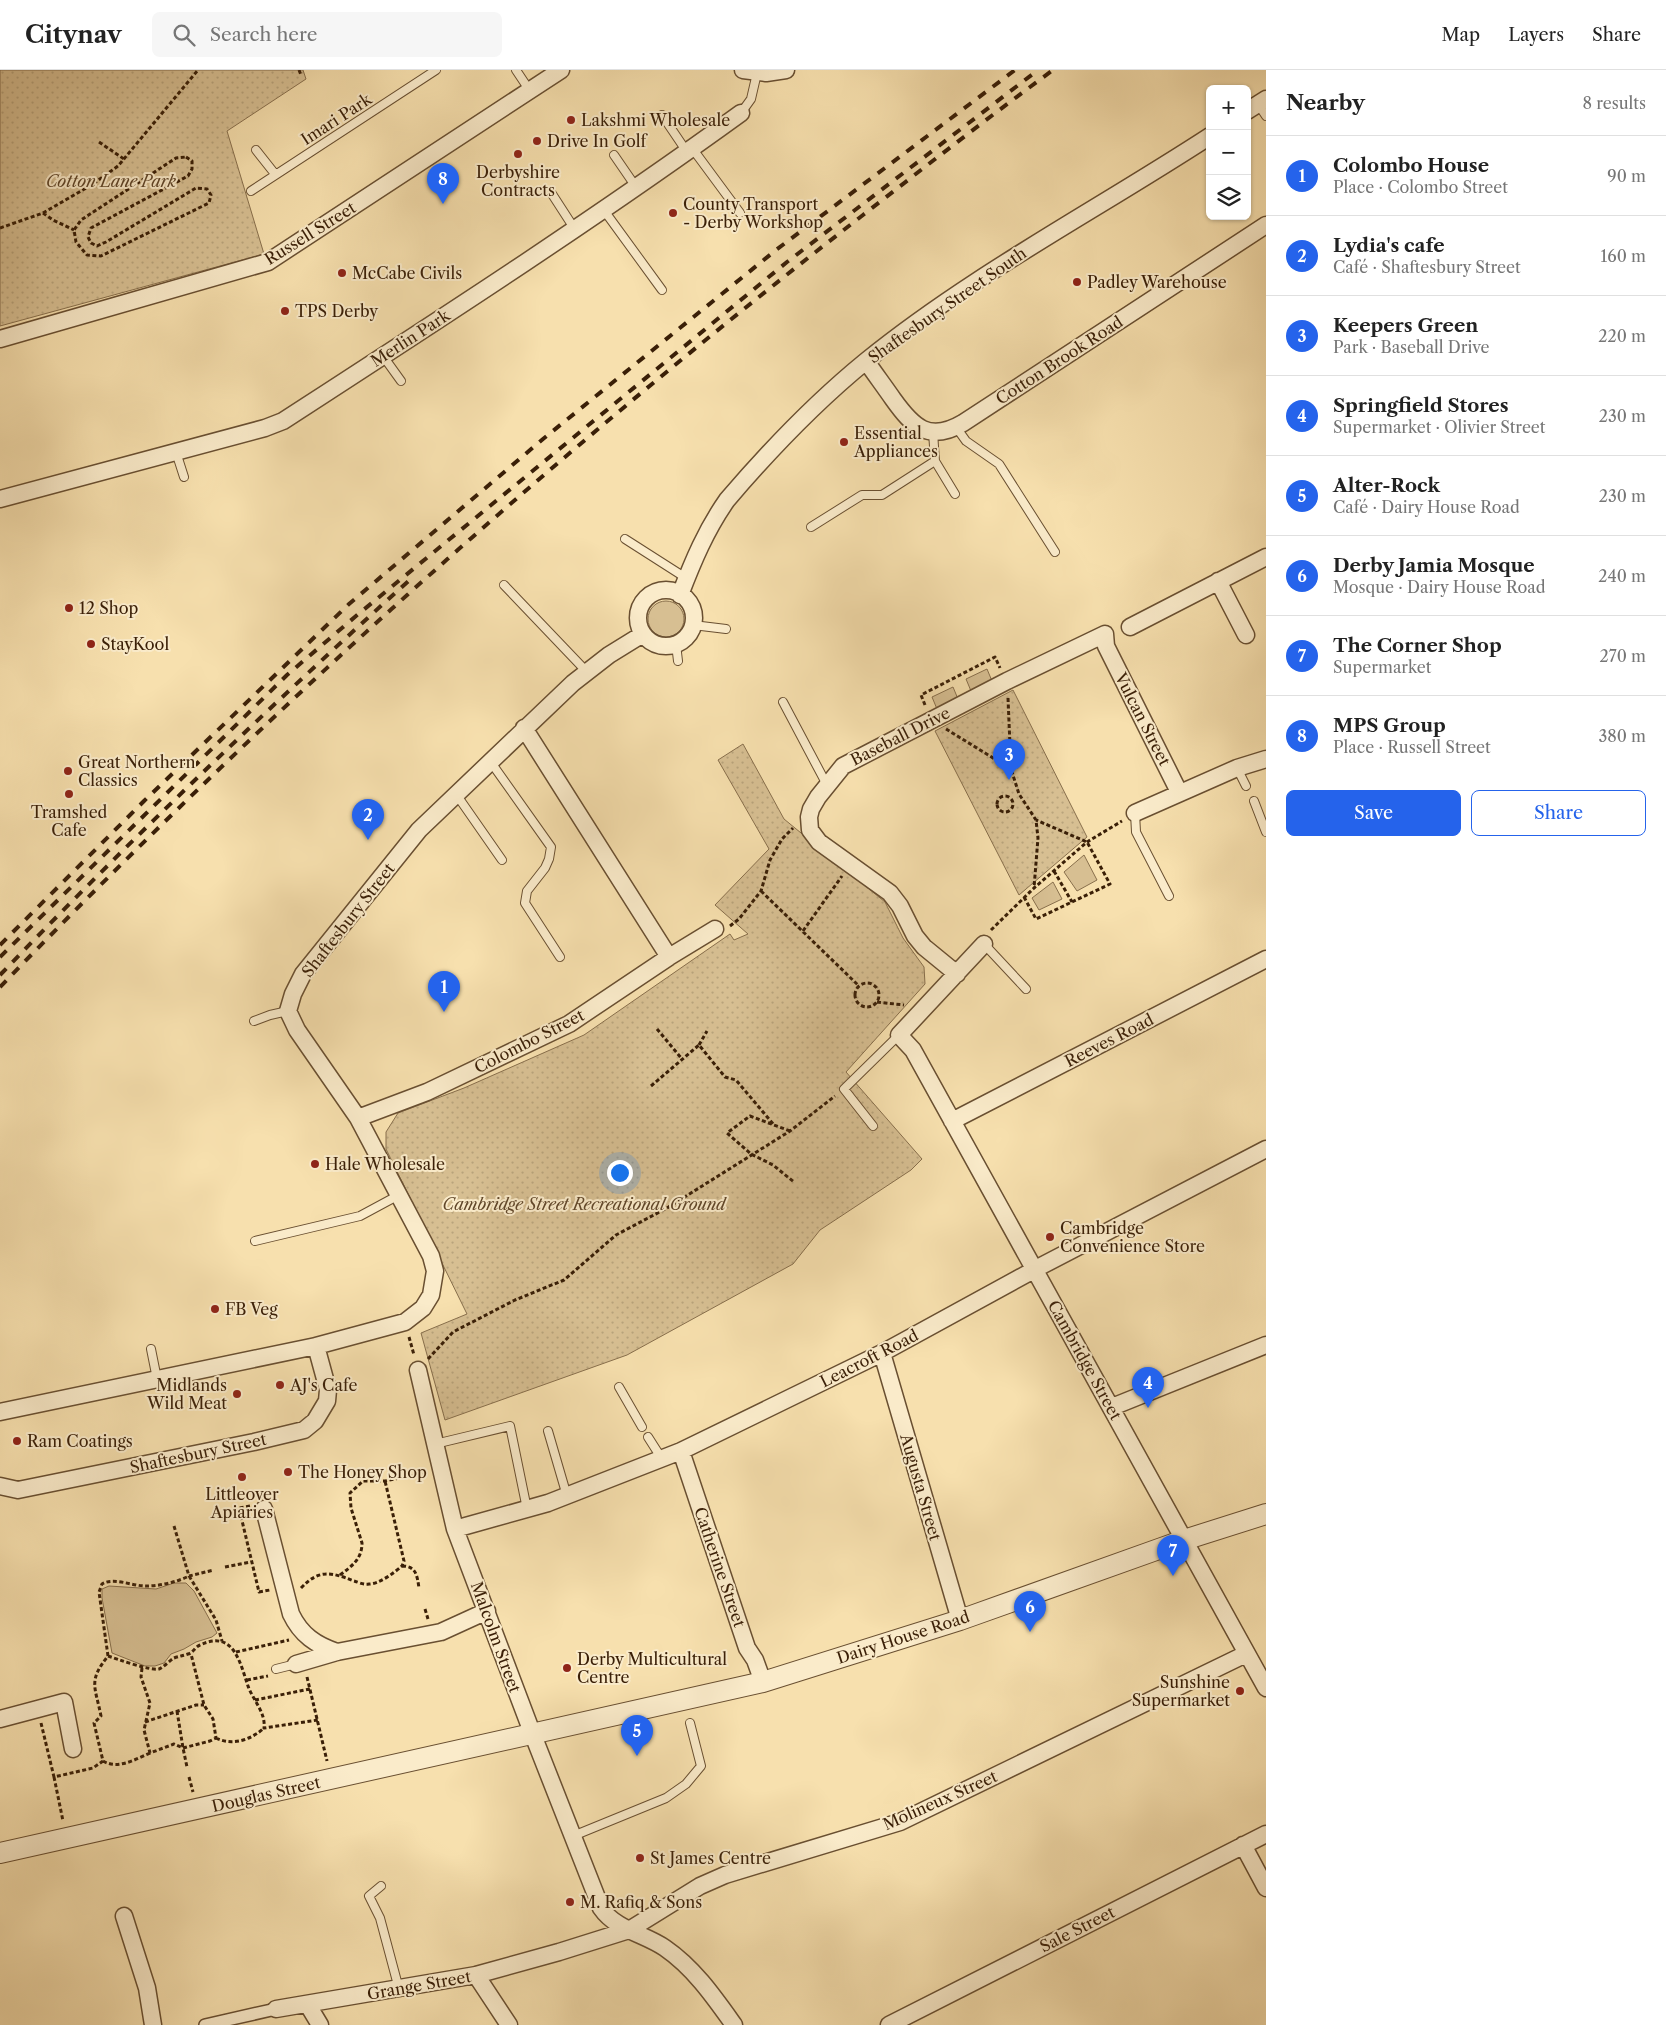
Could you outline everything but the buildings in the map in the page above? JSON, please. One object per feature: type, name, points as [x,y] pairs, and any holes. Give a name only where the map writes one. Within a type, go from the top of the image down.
[{"type":"street","name":"Russell Street","points":[[0,339],[268,262],[561,70]]},
{"type":"street","points":[[750,71],[774,73],[786,70]]},
{"type":"street","name":"Merlin Park","points":[[0,499],[265,428],[283,421],[636,187],[741,113]]},
{"type":"street","name":"Shaftesbury Street South","points":[[680,595],[705,535],[727,500],[818,404],[866,361],[932,311],[1013,258],[1206,138]]},
{"type":"street","name":"Cotton Brook Road","points":[[932,432],[956,427],[1266,225]]},
{"type":"street","points":[[866,361],[907,418],[918,427],[932,432]]},
{"type":"street","points":[[1130,627],[1266,557]]},
{"type":"street","points":[[1218,581],[1246,634]]},
{"type":"street","points":[[661,591],[671,591],[680,595],[688,600],[693,609],[693,625],[690,633],[684,640],[676,644],[663,646],[654,643],[643,634],[639,624],[638,614],[646,599],[654,593],[661,591]]},
{"type":"street","name":"Shaftesbury Street","points":[[288,1011],[293,994],[304,974],[419,830],[524,728],[587,672],[643,634]]},
{"type":"street","name":"Baseball Drive","points":[[809,817],[818,797],[844,766],[1007,681],[1106,640]]},
{"type":"street","name":"Vulcan Street","points":[[1106,640],[1180,792]]},
{"type":"street","points":[[524,728],[669,957]]},
{"type":"street","points":[[1136,813],[1237,768],[1266,759]]},
{"type":"street","points":[[809,817],[810,830],[820,842],[890,893],[900,906],[915,936],[924,947],[958,974]]},
{"type":"street","name":"Colombo Street","points":[[358,1118],[426,1092],[569,1024],[669,957],[715,929]]},
{"type":"street","points":[[899,1035],[984,944]]},
{"type":"street","name":"Reeves Road","points":[[952,1121],[1266,959]]},
{"type":"street","points":[[0,1412],[316,1346],[405,1322],[424,1308],[431,1295],[435,1271],[431,1256],[358,1118],[297,1030],[288,1011]]},
{"type":"street","name":"Cambridge Street","points":[[899,1035],[913,1050],[1266,1688]]},
{"type":"street","name":"Leacroft Road","points":[[456,1529],[567,1496],[681,1451],[882,1353],[1034,1270],[1266,1149]]},
{"type":"street","points":[[1112,1407],[1266,1344]]},
{"type":"street","name":"Shaftesbury Street","points":[[0,1486],[18,1490],[304,1430],[315,1421],[327,1401],[328,1390],[316,1346]]},
{"type":"street","name":"Augusta Street","points":[[882,1353],[960,1620]]},
{"type":"street","name":"Malcolm Street","points":[[418,1370],[456,1529],[533,1735],[606,1916],[664,1948],[682,1961],[712,1994],[734,2025]]},
{"type":"street","name":"Catherine Street","points":[[681,1451],[747,1648],[755,1660],[763,1682]]},
{"type":"street","points":[[264,1509],[288,1604],[295,1623],[307,1636],[322,1647],[337,1652]]},
{"type":"street","name":"Dairy House Road","points":[[533,1735],[763,1682],[960,1620],[1184,1540],[1266,1514]]},
{"type":"street","points":[[300,1664],[337,1652],[441,1632],[487,1611]]},
{"type":"street","name":"Molineux Street","points":[[629,1930],[700,1886],[725,1875],[900,1822],[1246,1654]]},
{"type":"street","points":[[0,1719],[64,1702],[73,1749]]},
{"type":"street","name":"Douglas Street","points":[[0,1853],[533,1735]]},
{"type":"street","name":"Sale Street","points":[[889,2025],[1266,1834]]},
{"type":"street","points":[[1242,1845],[1266,1888]]},
{"type":"street","points":[[124,1916],[147,1988],[153,2025]]},
{"type":"street","name":"Grange Street","points":[[205,2025],[276,2009],[476,1975],[629,1930]]},
{"type":"street","points":[[476,1975],[509,2025]]},
{"type":"street","points":[[308,2005],[320,2025]]},
{"type":"lane","name":"Imari Park","points":[[251,191],[436,70]]},
{"type":"lane","points":[[516,70],[530,91]]},
{"type":"lane","name":"Merlin Park","points":[[741,113],[751,99],[750,71]]},
{"type":"lane","points":[[662,115],[740,213]]},
{"type":"lane","points":[[256,150],[275,174]]},
{"type":"lane","points":[[614,155],[636,187]]},
{"type":"lane","points":[[552,194],[574,228]]},
{"type":"lane","points":[[603,209],[662,290]]},
{"type":"lane","points":[[383,356],[401,381]]},
{"type":"lane","points":[[956,427],[966,441],[999,464],[1055,552]]},
{"type":"lane","points":[[932,432],[935,461],[955,494]]},
{"type":"lane","points":[[176,452],[184,477]]},
{"type":"lane","points":[[811,527],[862,495],[882,495],[935,461]]},
{"type":"lane","points":[[625,539],[686,578]]},
{"type":"lane","points":[[504,585],[587,672]]},
{"type":"lane","points":[[693,625],[726,629]]},
{"type":"lane","points":[[676,644],[678,661]]},
{"type":"lane","points":[[783,702],[827,785]]},
{"type":"lane","points":[[490,761],[550,848],[549,859],[527,891],[526,903],[560,958]]},
{"type":"lane","points":[[1237,768],[1246,786]]},
{"type":"lane","points":[[456,794],[502,860]]},
{"type":"lane","points":[[1254,801],[1266,832]]},
{"type":"lane","points":[[1136,813],[1136,832],[1169,896]]},
{"type":"lane","points":[[984,944],[1026,989]]},
{"type":"lane","points":[[254,1021],[288,1011]]},
{"type":"lane","points":[[873,1126],[844,1090],[899,1035]]},
{"type":"lane","points":[[255,1241],[360,1216],[398,1195]]},
{"type":"lane","points":[[151,1349],[157,1379]]},
{"type":"lane","points":[[619,1387],[642,1427]]},
{"type":"lane","points":[[435,1444],[510,1426],[528,1509]]},
{"type":"lane","points":[[548,1431],[567,1496]]},
{"type":"lane","points":[[648,1437],[662,1458]]},
{"type":"lane","points":[[276,1668],[300,1664]]},
{"type":"lane","points":[[573,1836],[666,1798],[686,1784],[701,1766],[690,1723]]},
{"type":"lane","points":[[381,1886],[369,1896],[380,1918],[399,1989]]},
{"type":"path","points":[[190,70],[192,76]]},
{"type":"path","points":[[0,228],[43,213],[106,176],[124,159],[198,70]]},
{"type":"path","points":[[298,70],[301,74]]},
{"type":"path","points":[[99,142],[124,159]]},
{"type":"path","points":[[186,157],[192,161],[192,169],[188,176],[90,228],[88,236],[91,243],[97,246],[106,242],[196,188],[207,189],[211,195],[209,203],[198,210],[101,256],[87,255],[76,242],[74,230],[81,220],[176,158],[186,157]]},
{"type":"path","points":[[43,213],[52,220],[74,230]]},
{"type":"path","points":[[1011,770],[931,720],[921,695],[995,657],[1007,681],[1011,770],[1022,798],[1036,820],[1038,838],[1034,888]]},
{"type":"path","points":[[1008,796],[1013,802],[1013,807],[1008,812],[1002,812],[997,806],[998,800],[1002,797],[1008,796]]},
{"type":"path","points":[[1013,802],[1022,798]]},
{"type":"path","points":[[984,944],[991,929],[1054,870],[1087,842],[1136,813]]},
{"type":"path","points":[[715,929],[724,929],[739,919],[760,891],[770,860],[782,839],[797,823],[809,817]]},
{"type":"path","points":[[1024,897],[1036,919],[1110,884],[1087,842],[1036,820]]},
{"type":"path","points":[[803,931],[850,864]]},
{"type":"path","points":[[1054,870],[1072,902]]},
{"type":"path","points":[[760,891],[859,986]]},
{"type":"path","points":[[867,983],[876,986],[880,994],[874,1006],[865,1007],[858,1002],[855,994],[859,986],[867,983]]},
{"type":"path","points":[[877,1002],[910,1006],[919,1013]]},
{"type":"path","points":[[657,1028],[682,1059]]},
{"type":"path","points":[[651,1086],[699,1045],[707,1031]]},
{"type":"path","points":[[699,1045],[725,1078],[736,1080],[774,1125]]},
{"type":"path","points":[[418,1370],[453,1332],[515,1300],[564,1280],[616,1235],[667,1208],[790,1131],[844,1090]]},
{"type":"path","points":[[790,1131],[750,1116],[727,1133],[751,1154],[773,1165],[794,1182]]},
{"type":"path","points":[[405,1322],[418,1370]]},
{"type":"path","points":[[339,1575],[356,1562],[362,1548],[350,1493],[363,1482],[385,1481],[441,1469]]},
{"type":"path","points":[[385,1481],[404,1561],[402,1566]]},
{"type":"path","points":[[259,1592],[239,1508],[262,1503],[264,1509]]},
{"type":"path","points":[[174,1526],[189,1576],[216,1620],[222,1641],[236,1652],[240,1658],[246,1680],[262,1716],[264,1728]]},
{"type":"path","points":[[226,1568],[252,1562]]},
{"type":"path","points":[[288,1604],[302,1587],[317,1575],[339,1575],[362,1584],[373,1584],[402,1566],[410,1566],[415,1570],[420,1588]]},
{"type":"path","points":[[214,1570],[197,1572],[182,1579],[157,1585],[145,1586],[110,1581],[102,1584],[99,1592],[108,1656],[94,1677],[101,1716],[94,1723],[103,1761],[110,1765],[118,1765],[174,1744],[183,1748],[216,1738],[229,1742],[242,1740],[252,1737],[264,1728],[318,1720]]},
{"type":"path","points":[[236,1652],[307,1636]]},
{"type":"path","points":[[108,1656],[128,1661],[142,1668],[161,1668],[166,1662],[181,1655],[191,1654],[200,1645],[222,1641]]},
{"type":"path","points":[[191,1654],[204,1705],[214,1719],[216,1738]]},
{"type":"path","points":[[300,1664],[310,1689],[331,1779]]},
{"type":"path","points":[[142,1668],[141,1677],[150,1703],[144,1722],[144,1730],[150,1753]]},
{"type":"path","points":[[246,1680],[270,1676]]},
{"type":"path","points":[[256,1700],[310,1689]]},
{"type":"path","points":[[144,1722],[196,1705],[204,1705]]},
{"type":"path","points":[[37,1708],[67,1839]]},
{"type":"path","points":[[177,1711],[187,1767]]},
{"type":"path","points":[[54,1777],[94,1768],[103,1761]]},
{"type":"green space","name":"Cotton Lane Park","points":[[0,70],[303,70],[306,79],[227,131],[264,254],[0,326]]},
{"type":"green space","points":[[666,601],[673,602],[679,606],[683,612],[683,626],[679,632],[673,636],[666,637],[659,636],[653,632],[649,626],[648,619],[649,612],[653,606],[659,602]]},
{"type":"green space","points":[[987,669],[992,681],[971,691],[966,679]]},
{"type":"green space","points":[[953,687],[958,699],[937,709],[932,697]]},
{"type":"green space","points":[[1013,690],[1087,837],[1019,895],[935,731]]},
{"type":"green space","name":"Cambridge Street Recreational Ground","points":[[743,744],[784,819],[885,902],[903,938],[924,967],[925,984],[846,1072],[922,1159],[911,1170],[820,1230],[793,1264],[627,1355],[445,1420],[421,1333],[467,1314],[386,1149],[386,1132],[398,1113],[464,1088],[584,1035],[730,934],[734,940],[748,934],[715,905],[769,849],[718,760]]},
{"type":"green space","points":[[1084,855],[1097,880],[1077,891],[1064,872]]},
{"type":"green space","points":[[1053,882],[1062,899],[1039,910],[1032,898]]},
{"type":"green space","points":[[174,1583],[186,1583],[194,1591],[217,1633],[212,1637],[196,1642],[171,1654],[164,1663],[155,1666],[145,1666],[112,1653],[102,1589],[109,1586],[156,1589]]},
{"type":"railway","points":[[0,945],[144,801],[349,604],[543,439],[776,250],[1015,70]]},
{"type":"railway","points":[[0,957],[287,675],[356,616],[787,262],[1038,70]]},
{"type":"railway","points":[[0,987],[205,782],[311,683],[526,490],[749,305],[934,160],[1053,70]]},
{"type":"railway","points":[[0,975],[101,872],[204,772],[414,576]]},
{"type":"place","name":"Lakshmi Wholesale","points":[[571,120]]},
{"type":"place","name":"Drive In Golf","points":[[537,141]]},
{"type":"place","name":"Derbyshire Contracts","points":[[518,154]]},
{"type":"place","name":"MPS Group","points":[[443,204]]},
{"type":"place","name":"County Transport - Derby Workshop","points":[[673,213]]},
{"type":"place","name":"McCabe Civils","points":[[342,273]]},
{"type":"place","name":"Padley Warehouse","points":[[1077,282]]},
{"type":"place","name":"TPS Derby","points":[[285,311]]},
{"type":"place","name":"Essential Appliances","points":[[844,442]]},
{"type":"place","name":"12 Shop","points":[[69,608]]},
{"type":"place","name":"StayKool","points":[[91,644]]},
{"type":"place","name":"Great Northern Classics","points":[[68,771]]},
{"type":"place","name":"Keepers Green","points":[[1009,780]]},
{"type":"place","name":"Tramshed Cafe","points":[[69,794]]},
{"type":"place","name":"Lydia's cafe","points":[[368,840]]},
{"type":"place","name":"Colombo House","points":[[444,1012]]},
{"type":"place","name":"Hale Wholesale","points":[[315,1164]]},
{"type":"place","name":"Cambridge Convenience Store","points":[[1050,1237]]},
{"type":"place","name":"FB Veg","points":[[215,1309]]},
{"type":"place","name":"AJ's Cafe","points":[[280,1385]]},
{"type":"place","name":"Midlands Wild Meat","points":[[237,1394]]},
{"type":"place","name":"Springfield Stores","points":[[1148,1408]]},
{"type":"place","name":"Ram Coatings","points":[[17,1441]]},
{"type":"place","name":"The Honey Shop","points":[[288,1472]]},
{"type":"place","name":"Littleover Apiaries","points":[[242,1477]]},
{"type":"place","name":"The Corner Shop","points":[[1173,1576]]},
{"type":"place","name":"Derby Jamia Mosque","points":[[1030,1632]]},
{"type":"place","name":"Derby Multicultural Centre","points":[[567,1668]]},
{"type":"place","name":"Sunshine Supermarket","points":[[1240,1691]]},
{"type":"place","name":"Alter-Rock","points":[[637,1756]]},
{"type":"place","name":"St James Centre","points":[[640,1858]]},
{"type":"place","name":"M. Rafiq & Sons","points":[[570,1902]]}]
